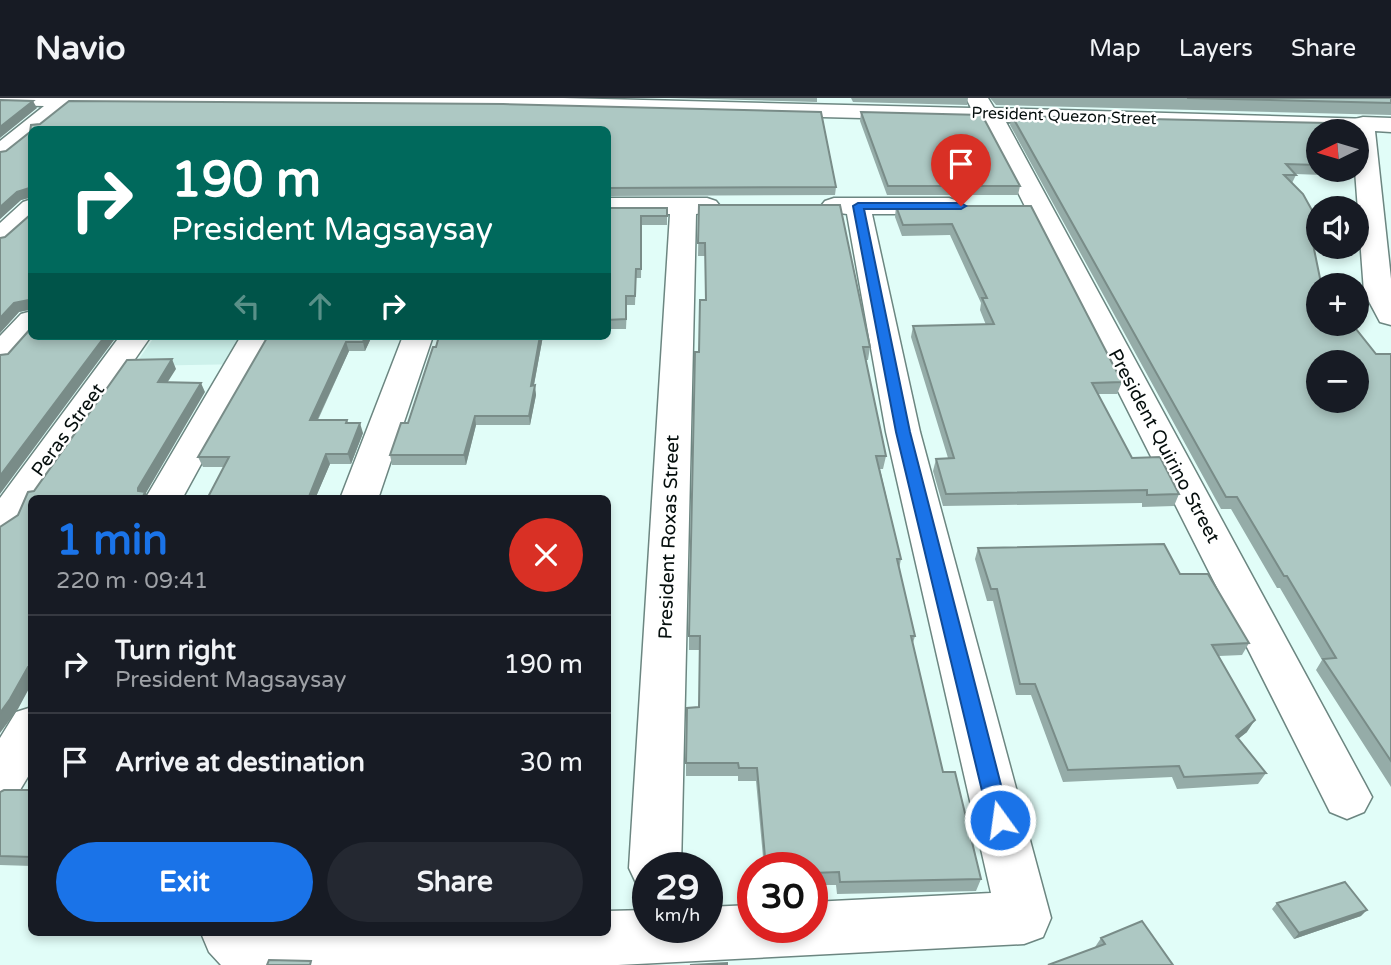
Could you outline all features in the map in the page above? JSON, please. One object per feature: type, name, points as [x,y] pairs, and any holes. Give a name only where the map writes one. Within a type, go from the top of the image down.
[{"type":"street","name":"President Quezon Street","points":[[0,99],[394,100],[502,107],[982,106],[1306,121]]},
{"type":"street","points":[[209,120],[227,99]]},
{"type":"street","points":[[291,120],[306,99]]},
{"type":"street","points":[[32,126],[65,100]]},
{"type":"street","points":[[120,123],[145,100]]},
{"type":"street","points":[[381,121],[394,100]]},
{"type":"street","name":"President Quirino Street","points":[[982,106],[996,124],[1025,206],[1347,797]]},
{"type":"street","name":"President Quezon Street","points":[[1369,124],[1391,125]]},
{"type":"street","points":[[0,152],[28,130]]},
{"type":"street","points":[[1368,182],[1378,292],[1391,316]]},
{"type":"street","points":[[611,206],[730,206]]},
{"type":"street","name":"President Roxas Street","points":[[656,852],[683,206]]},
{"type":"street","points":[[807,206],[969,206]]},
{"type":"street","points":[[723,929],[1024,918],[903,432],[858,206]]},
{"type":"street","points":[[0,237],[28,211]]},
{"type":"street","points":[[0,355],[28,324]]},
{"type":"street","name":"Peras Street","points":[[0,524],[132,340]]},
{"type":"street","points":[[165,495],[254,340]]},
{"type":"street","points":[[360,495],[417,340]]},
{"type":"street","points":[[0,780],[28,733]]},
{"type":"street","points":[[611,934],[632,932]]},
{"type":"street","points":[[231,936],[251,956],[572,936]]},
{"type":"shaded area","points":[[152,340],[261,340],[247,364],[134,366]]},
{"type":"building","points":[[1187,98],[1391,98],[1391,103]]},
{"type":"building","points":[[0,100],[33,101],[0,127]]},
{"type":"building","points":[[69,101],[503,104],[821,112],[836,187],[611,188],[611,126],[31,126],[40,124]]},
{"type":"building","points":[[861,112],[982,115],[1020,186],[888,186]]},
{"type":"building","points":[[1012,116],[1306,123],[1306,165],[1286,164],[1296,175],[1284,175],[1306,199],[1306,259],[1316,259],[1319,273],[1306,273],[1306,336],[1362,336],[1376,354],[1391,354],[1391,761],[1323,659],[1336,658],[1237,497],[1226,497]]},
{"type":"building","points":[[28,134],[28,188],[17,192],[0,207],[0,152],[6,151]]},
{"type":"building","points":[[699,205],[840,205],[870,347],[863,347],[886,456],[876,456],[901,559],[897,559],[915,636],[911,636],[943,772],[955,772],[981,879],[840,882],[839,872],[828,872],[828,852],[765,852],[757,768],[739,768],[738,763],[686,763],[687,708],[699,707],[700,636],[689,636],[695,352],[699,352],[700,300],[706,300],[705,243],[698,243]]},
{"type":"building","points":[[896,206],[1031,206],[1122,382],[1092,383],[1132,458],[1160,457],[1179,494],[1147,495],[1147,490],[946,494],[936,459],[954,458],[913,326],[994,324],[982,298],[987,298],[952,224],[903,225]]},
{"type":"building","points":[[611,208],[667,208],[667,216],[641,216],[641,269],[636,269],[635,296],[626,296],[626,319],[611,320]]},
{"type":"building","points":[[28,217],[28,300],[14,303],[0,318],[0,238],[5,237]]},
{"type":"building","points":[[28,332],[28,340],[102,340],[0,476],[0,355],[8,354]]},
{"type":"building","points":[[266,340],[364,340],[346,342],[310,420],[347,420],[346,423],[360,423],[348,454],[326,454],[310,495],[209,495],[229,457],[198,457]]},
{"type":"building","points":[[438,340],[539,340],[529,416],[475,416],[464,455],[390,455],[401,423],[408,423],[433,347],[436,347]]},
{"type":"building","points":[[172,359],[158,382],[201,383],[138,488],[138,491],[145,492],[144,495],[28,495],[28,667],[0,713],[0,527],[18,515],[28,492],[34,491],[127,360]]},
{"type":"building","points":[[1164,544],[1180,574],[1208,574],[1249,643],[1212,645],[1255,720],[1236,736],[1266,773],[1184,777],[1179,766],[1068,770],[1035,684],[1020,684],[997,589],[991,589],[978,548]]},
{"type":"building","points":[[28,790],[28,857],[0,856],[0,792]]},
{"type":"building","points":[[1345,882],[1367,910],[1299,933],[1277,903]]},
{"type":"building","points":[[1142,921],[1173,965],[1048,965],[1105,944],[1101,938]]},
{"type":"building","points":[[269,960],[311,961],[310,965],[267,965]]},
{"type":"building","points":[[727,963],[727,965],[690,965]]},
{"type":"route","points":[[961,206],[858,206],[903,432],[1000,820]]}]
